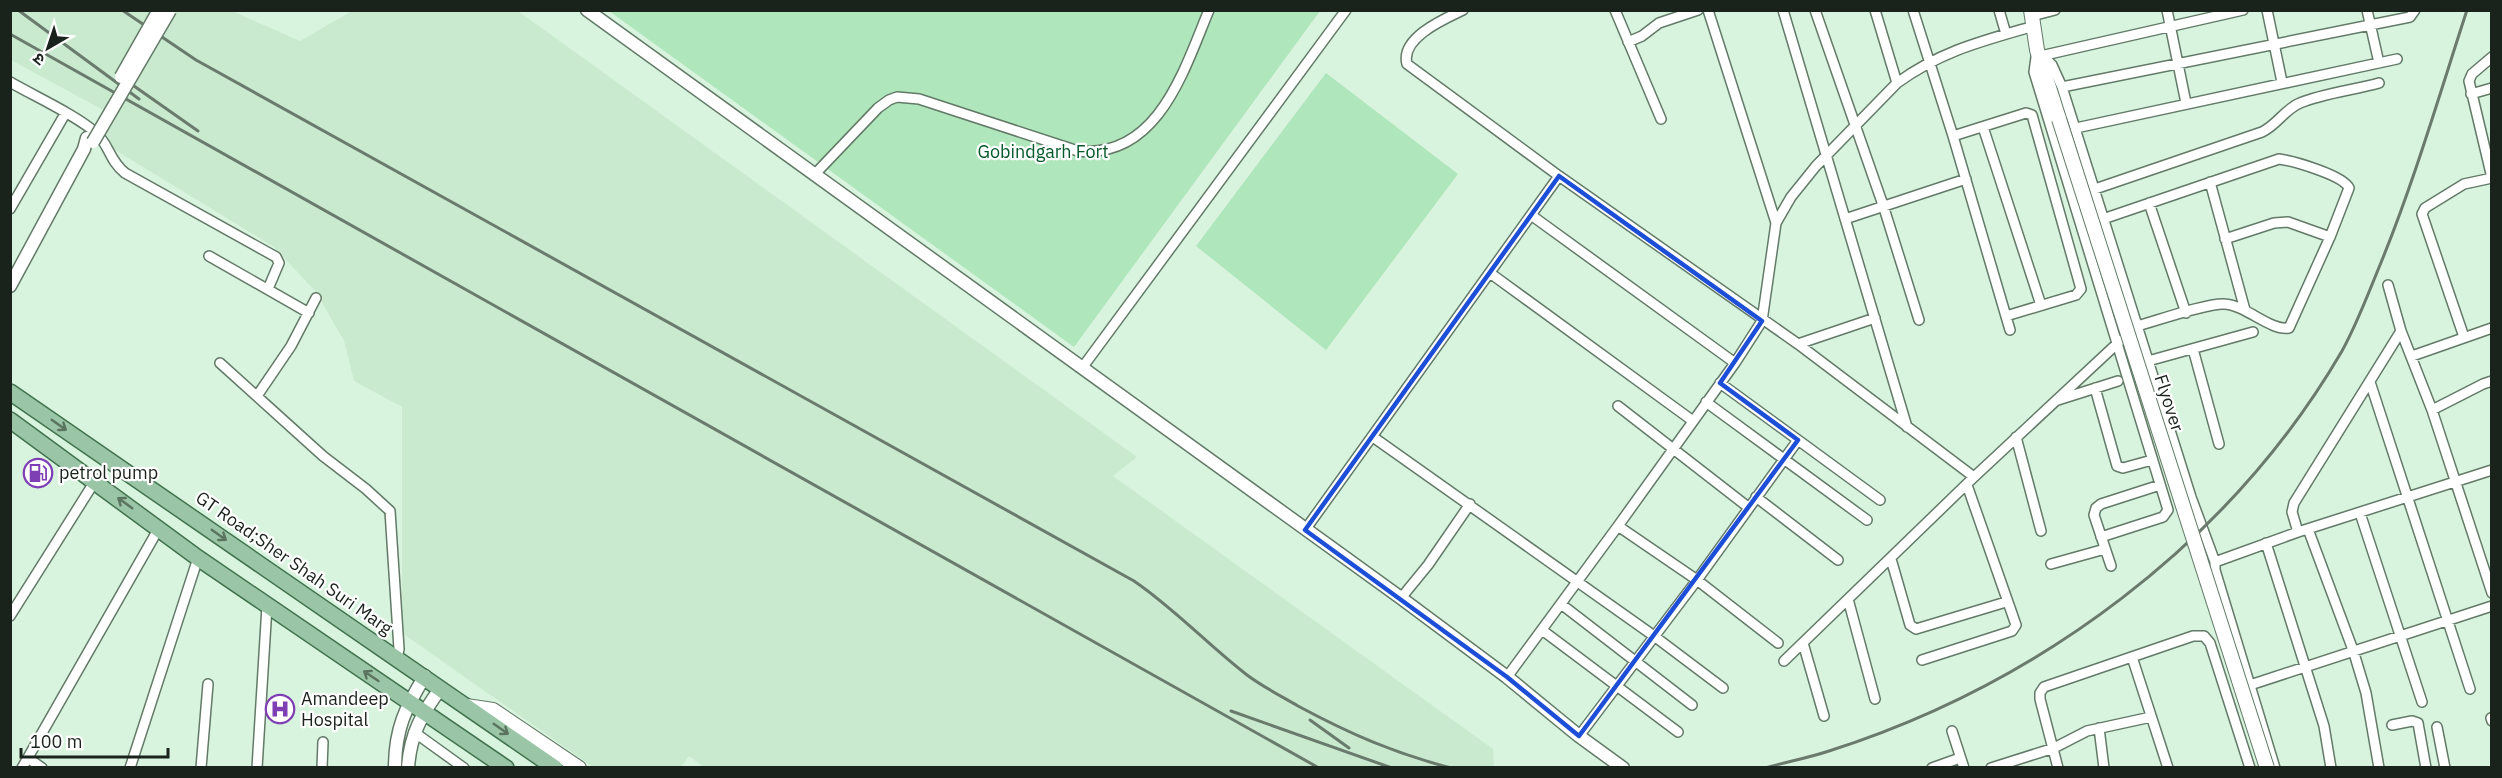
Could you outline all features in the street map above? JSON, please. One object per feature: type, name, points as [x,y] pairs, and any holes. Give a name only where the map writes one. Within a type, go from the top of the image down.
[{"type":"main road","name":"Flyover","points":[[2033,17],[2059,119],[2267,768]]},
{"type":"main road","name":"GT Road;Sher Shah Suri Marg","points":[[10,392],[425,676],[555,768]]},
{"type":"main road","points":[[10,420],[198,558],[506,768]]},
{"type":"main road","points":[[466,705],[493,710],[579,768]]},
{"type":"street","points":[[88,143],[159,10]]},
{"type":"street","points":[[10,286],[14,271],[88,143],[170,10]]},
{"type":"street","points":[[586,10],[1401,598],[1507,676],[1579,736],[1623,768]]},
{"type":"street","points":[[815,174],[878,108],[897,97],[919,99],[1078,151],[1094,152],[1118,147],[1139,135],[1153,123],[1170,96],[1209,10]]},
{"type":"street","points":[[1082,368],[1346,10]]},
{"type":"street","points":[[1463,10],[1437,21],[1425,30],[1407,52],[1407,64],[1559,176],[1798,345],[1974,477]]},
{"type":"street","points":[[1615,10],[1660,119]]},
{"type":"street","points":[[1628,42],[1642,36],[1659,23],[1698,10]]},
{"type":"street","points":[[1708,10],[1776,223]]},
{"type":"street","points":[[1783,10],[1907,427]]},
{"type":"street","points":[[1815,10],[1883,205],[1919,320]]},
{"type":"street","points":[[1875,10],[1897,83]]},
{"type":"street","points":[[1913,10],[2010,330]]},
{"type":"street","points":[[1999,10],[2006,34]]},
{"type":"street","points":[[1507,676],[1618,526],[1735,363],[1762,321],[1776,223],[1802,180],[1897,83],[1929,62],[1955,49],[2006,34],[2033,17],[2055,10]]},
{"type":"street","points":[[2167,10],[2186,103]]},
{"type":"street","points":[[2041,53],[2243,10]]},
{"type":"street","points":[[2267,10],[2282,82]]},
{"type":"street","points":[[2367,10],[2379,63]]},
{"type":"street","points":[[2062,87],[2410,17],[2415,10]]},
{"type":"street","points":[[2041,53],[2052,65],[2076,128],[2191,497],[2215,562],[2215,570],[2275,768]]},
{"type":"street","points":[[2041,53],[2034,72],[2168,510],[2166,515],[2101,537]]},
{"type":"street","points":[[2464,337],[2446,292],[2422,214],[2425,208],[2460,187],[2492,178],[2469,78],[2492,57]]},
{"type":"street","points":[[2076,128],[2397,59]]},
{"type":"street","points":[[10,82],[95,132],[107,147],[111,159],[125,173],[276,257],[279,263],[268,290]]},
{"type":"street","points":[[2095,189],[2272,128],[2288,111],[2300,103],[2379,83]]},
{"type":"street","points":[[2471,94],[2492,88]]},
{"type":"street","points":[[1953,136],[2026,112],[2032,115],[2081,289],[2076,295],[2006,316]]},
{"type":"street","points":[[10,209],[65,114]]},
{"type":"street","points":[[1983,127],[2041,305]]},
{"type":"street","points":[[1784,661],[2016,437],[2137,326],[2224,304],[2245,309],[2280,327],[2285,328],[2292,325],[2349,188],[2342,180],[2290,160],[2279,159],[2103,219]]},
{"type":"street","points":[[1305,530],[1559,176]]},
{"type":"street","points":[[1845,219],[1966,179]]},
{"type":"street","points":[[2210,182],[2245,309]]},
{"type":"street","points":[[2149,203],[2186,313]]},
{"type":"street","points":[[1531,215],[1735,363]]},
{"type":"street","points":[[2226,239],[2274,223],[2289,222],[2330,237]]},
{"type":"street","points":[[209,256],[309,313]]},
{"type":"street","points":[[1490,273],[1693,421]]},
{"type":"street","points":[[2388,285],[2401,331],[2432,410],[2454,483],[2492,593]]},
{"type":"street","points":[[257,396],[291,346],[316,298]]},
{"type":"street","points":[[1798,345],[1875,318]]},
{"type":"street","points":[[2412,356],[2492,328]]},
{"type":"street","points":[[2298,532],[2292,512],[2294,503],[2401,331]]},
{"type":"street","points":[[2148,361],[2253,332]]},
{"type":"street","points":[[2193,349],[2220,444]]},
{"type":"street","points":[[220,363],[323,456],[390,511],[399,649],[397,658]]},
{"type":"street","points":[[2055,400],[2118,381]]},
{"type":"street","points":[[2432,410],[2492,381]]},
{"type":"street","points":[[2370,382],[2470,689]]},
{"type":"street","points":[[1720,383],[1880,500]]},
{"type":"street","points":[[2095,388],[2117,466],[2123,468],[2152,460]]},
{"type":"street","points":[[1706,402],[1868,520]]},
{"type":"street","points":[[1618,406],[1748,507]]},
{"type":"street","points":[[1373,437],[1578,581],[1724,688]]},
{"type":"street","points":[[2016,437],[2041,531]]},
{"type":"street","points":[[1579,736],[1697,580],[1798,440]]},
{"type":"street","points":[[2215,562],[2298,532],[2492,470]]},
{"type":"street","points":[[10,616],[95,481]]},
{"type":"street","points":[[1922,660],[2013,630],[2015,621],[2006,602],[1967,485]]},
{"type":"street","points":[[2111,566],[2094,515],[2098,506],[2160,485]]},
{"type":"street","points":[[1756,497],[1838,560]]},
{"type":"street","points":[[1401,598],[1428,565],[1470,504]]},
{"type":"street","points":[[2360,513],[2422,702]]},
{"type":"street","points":[[1618,526],[1697,580],[1778,643]]},
{"type":"street","points":[[22,768],[159,528]]},
{"type":"street","points":[[2308,529],[2354,650],[2366,693],[2379,768]]},
{"type":"street","points":[[2266,543],[2324,726],[2331,768]]},
{"type":"street","points":[[2051,564],[2105,549]]},
{"type":"street","points":[[130,768],[198,558]]},
{"type":"street","points":[[1891,559],[1910,624],[1916,629],[2006,602]]},
{"type":"street","points":[[1848,599],[1875,699]]},
{"type":"street","points":[[1561,604],[1692,705]]},
{"type":"street","points":[[257,768],[267,606]]},
{"type":"street","points":[[2250,685],[2400,634],[2492,606]]},
{"type":"street","points":[[1542,630],[1678,732]]},
{"type":"street","points":[[2058,768],[2040,699],[2041,689],[2048,684],[2193,636],[2204,636],[2210,643],[2250,768]]},
{"type":"street","points":[[2210,643],[2236,640]]},
{"type":"street","points":[[1803,643],[1824,716]]},
{"type":"street","points":[[2132,657],[2168,768]]},
{"type":"street","points":[[395,768],[395,748],[400,723],[409,702],[425,676]]},
{"type":"street","points":[[201,768],[208,684]]},
{"type":"street","points":[[408,768],[414,732],[423,712],[441,688]]},
{"type":"street","points":[[1991,768],[2054,748],[2087,731],[2151,717]]},
{"type":"street","points":[[2392,725],[2412,721],[2418,723],[2426,768]]},
{"type":"street","points":[[2437,727],[2445,768]]},
{"type":"street","points":[[2099,728],[2104,768]]},
{"type":"street","points":[[1952,731],[1964,768]]},
{"type":"street","points":[[414,732],[464,768]]},
{"type":"street","points":[[322,768],[323,742]]},
{"type":"street","points":[[28,758],[42,768]]},
{"type":"street","points":[[1932,768],[1960,758]]},
{"type":"highlighted area","points":[[1559,176],[1762,321],[1720,383],[1798,440],[1579,736],[1507,677],[1305,530]]},
{"type":"shaded area","points":[[10,11],[232,11],[300,41],[352,11],[518,11],[1137,457],[1113,476],[1493,749],[1494,767],[705,768],[689,756],[681,767],[593,767],[402,633],[402,407],[354,381],[344,341],[316,292],[274,247],[102,142],[116,117],[11,60]]},
{"type":"green space","name":"Gobindgarh Fort","points":[[609,11],[1320,11],[1074,347]]},
{"type":"green space","points":[[1326,73],[1458,174],[1326,350],[1196,246]]},
{"type":"railway","points":[[18,10],[139,99]]},
{"type":"railway","points":[[122,10],[196,60],[1134,581],[1259,684],[1354,734],[1410,756],[1451,768]]},
{"type":"railway","points":[[1765,768],[1829,751],[1907,722],[1982,687],[2054,646],[2122,598],[2186,544],[2244,485],[2296,421],[2342,351],[2353,330],[2404,202],[2467,10]]},
{"type":"railway","points":[[10,34],[1319,768]]},
{"type":"railway","points":[[134,86],[198,131]]},
{"type":"railway","points":[[1231,711],[1392,768]]},
{"type":"railway","points":[[1310,720],[1349,748]]},
{"type":"place","name":"petrol pump","points":[[38,473]]},
{"type":"place","name":"Amandeep Hospital","points":[[280,709]]}]
